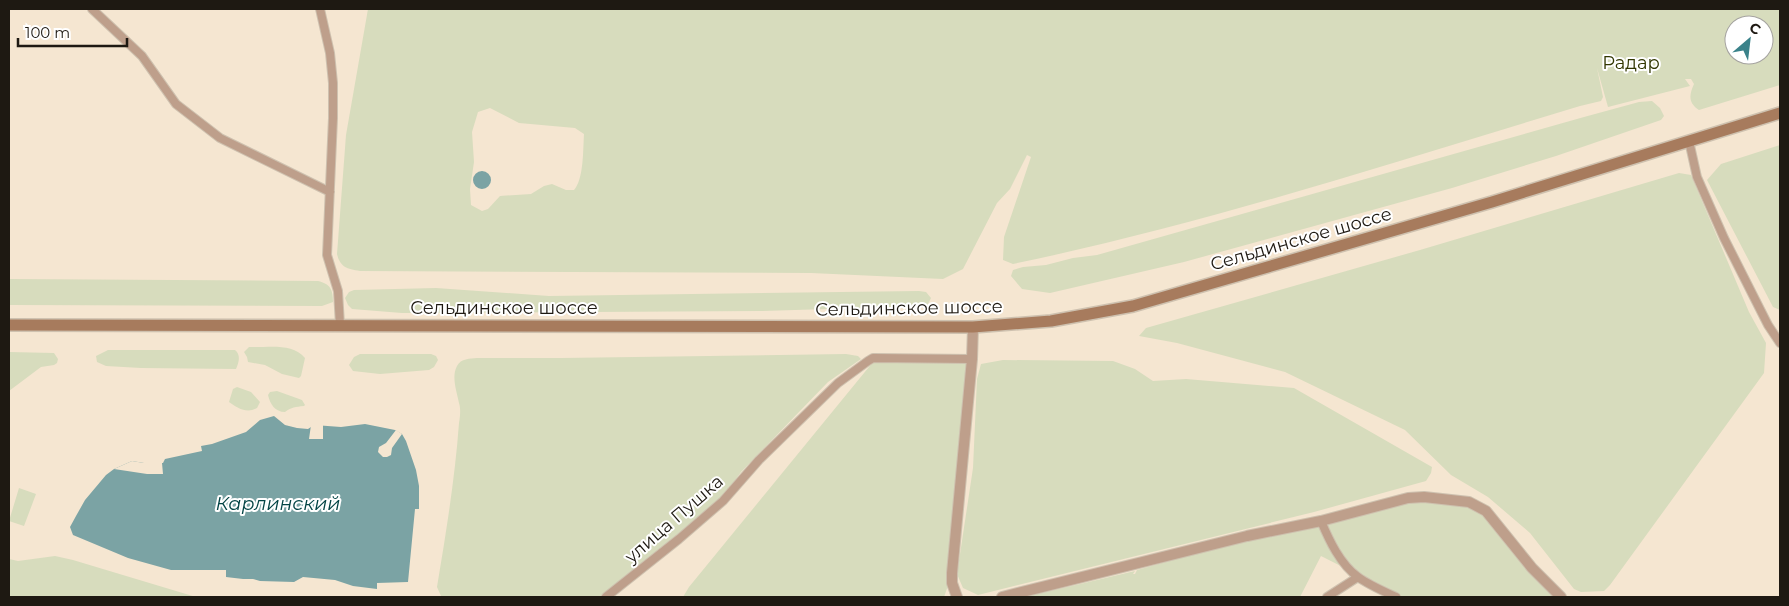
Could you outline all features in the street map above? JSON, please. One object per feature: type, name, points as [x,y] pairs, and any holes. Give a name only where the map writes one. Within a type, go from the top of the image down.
[{"type":"main road","name":"Сельдинское шоссе","points":[[9,325],[973,328],[1051,321],[1077,322],[1492,202],[1780,113]]},
{"type":"street","points":[[92,9],[142,56],[176,104],[220,138],[330,192]]},
{"type":"street","points":[[320,9],[330,53],[333,83],[327,256],[338,291],[340,325]]},
{"type":"street","points":[[1689,141],[1697,177],[1724,238],[1768,325],[1780,343]]},
{"type":"street","points":[[957,597],[952,583],[952,573],[972,359],[973,328]]},
{"type":"street","name":"улица Пушка","points":[[606,597],[723,501],[758,460],[838,383],[868,361],[873,358],[972,359]]},
{"type":"street","points":[[1002,597],[1247,536],[1321,521],[1408,498],[1442,498],[1469,502],[1478,507],[1491,516],[1532,568],[1561,597]]},
{"type":"street","points":[[1321,521],[1349,569],[1358,577],[1396,597]]},
{"type":"street","points":[[1327,597],[1358,577]]},
{"type":"green space","name":"Радар","points":[[368,9],[1780,9],[1780,85],[1699,110],[1690,99],[1694,84],[1691,79],[1685,79],[1690,86],[1608,107],[1597,68],[1603,97],[1601,101],[1227,211],[1085,248],[1013,264],[1003,260],[1004,237],[1031,157],[1027,155],[1010,189],[997,203],[963,269],[943,279],[811,273],[360,271],[342,265],[337,254],[346,135]],"holes":[[[490,108],[519,123],[575,128],[584,134],[580,179],[574,190],[566,190],[552,184],[544,186],[531,194],[500,196],[488,209],[482,211],[471,205],[470,189],[474,162],[472,132],[478,112]]]},
{"type":"green space","points":[[1652,101],[1660,108],[1664,116],[1661,120],[1556,156],[1452,188],[1184,262],[1050,293],[1022,289],[1011,276],[1013,270],[1023,267],[1046,265],[1073,258],[1097,255],[1584,117],[1639,102]]},
{"type":"green space","points":[[1780,145],[1780,310],[1773,307],[1707,180],[1721,164]]},
{"type":"green space","points":[[1679,173],[1691,175],[1749,312],[1766,343],[1764,373],[1604,591],[1581,592],[1574,589],[1530,533],[1488,497],[1451,475],[1405,430],[1285,372],[1177,343],[1139,336],[1146,328],[1420,250]]},
{"type":"green space","points":[[9,279],[318,281],[330,288],[333,302],[322,306],[9,305]]},
{"type":"green space","points":[[436,288],[549,296],[919,291],[926,292],[931,298],[927,306],[760,311],[402,313],[352,309],[345,298],[349,292],[354,290]]},
{"type":"green space","points":[[249,347],[286,348],[300,353],[305,358],[301,376],[299,378],[282,374],[265,365],[248,362],[244,352]]},
{"type":"green space","points":[[108,350],[235,350],[239,359],[236,369],[141,368],[106,366],[97,362],[96,356]]},
{"type":"green space","points":[[9,352],[54,353],[58,359],[54,365],[41,367],[9,391]]},
{"type":"green space","points":[[360,354],[431,354],[436,356],[438,360],[434,367],[429,370],[380,374],[353,371],[349,365],[354,357]]},
{"type":"green space","points":[[846,354],[858,356],[861,359],[828,382],[741,472],[722,498],[603,597],[441,596],[437,587],[453,485],[460,416],[454,375],[459,363],[466,359],[477,358]]},
{"type":"green space","points":[[1003,360],[1113,361],[1135,369],[1153,381],[1186,379],[1294,388],[1432,467],[1431,473],[1426,481],[1314,512],[978,595],[963,588],[957,574],[973,468],[977,379],[981,364]]},
{"type":"green space","points":[[873,362],[968,362],[950,580],[944,597],[683,597],[689,587]]},
{"type":"green space","points":[[237,387],[251,392],[260,402],[257,408],[246,410],[229,402],[233,389]]},
{"type":"green space","points":[[277,391],[302,400],[305,405],[285,412],[278,411],[268,395],[270,392]]},
{"type":"green space","points":[[19,488],[36,494],[24,526],[9,521]]},
{"type":"green space","points":[[1422,500],[1467,507],[1479,512],[1489,521],[1528,571],[1554,597],[1402,597],[1321,556],[1300,597],[1025,597],[1135,571],[1133,574],[1135,574],[1137,570],[1227,545]]},
{"type":"green space","points":[[55,556],[196,597],[9,597],[9,559],[18,561]]},
{"type":"water","points":[[482,171],[488,174],[491,180],[488,186],[482,189],[476,186],[473,180],[476,174]]},
{"type":"water","name":"Карлинский","points":[[274,416],[285,425],[297,428],[308,429],[314,425],[341,427],[365,424],[395,430],[402,434],[416,470],[419,486],[419,509],[415,509],[408,582],[377,583],[377,589],[353,586],[335,580],[303,577],[294,582],[260,581],[226,577],[226,570],[171,570],[128,558],[73,535],[70,527],[85,500],[106,475],[114,469],[132,461],[163,463],[165,459],[202,451],[201,446],[246,432],[260,420]]},
{"type":"pier","points":[[311,425],[323,425],[323,439],[309,439]]},
{"type":"pier","points":[[396,430],[402,434],[392,448],[391,455],[383,457],[378,452],[379,447],[386,443]]},
{"type":"pier","points":[[132,461],[162,463],[163,474],[147,474],[114,469]]}]
